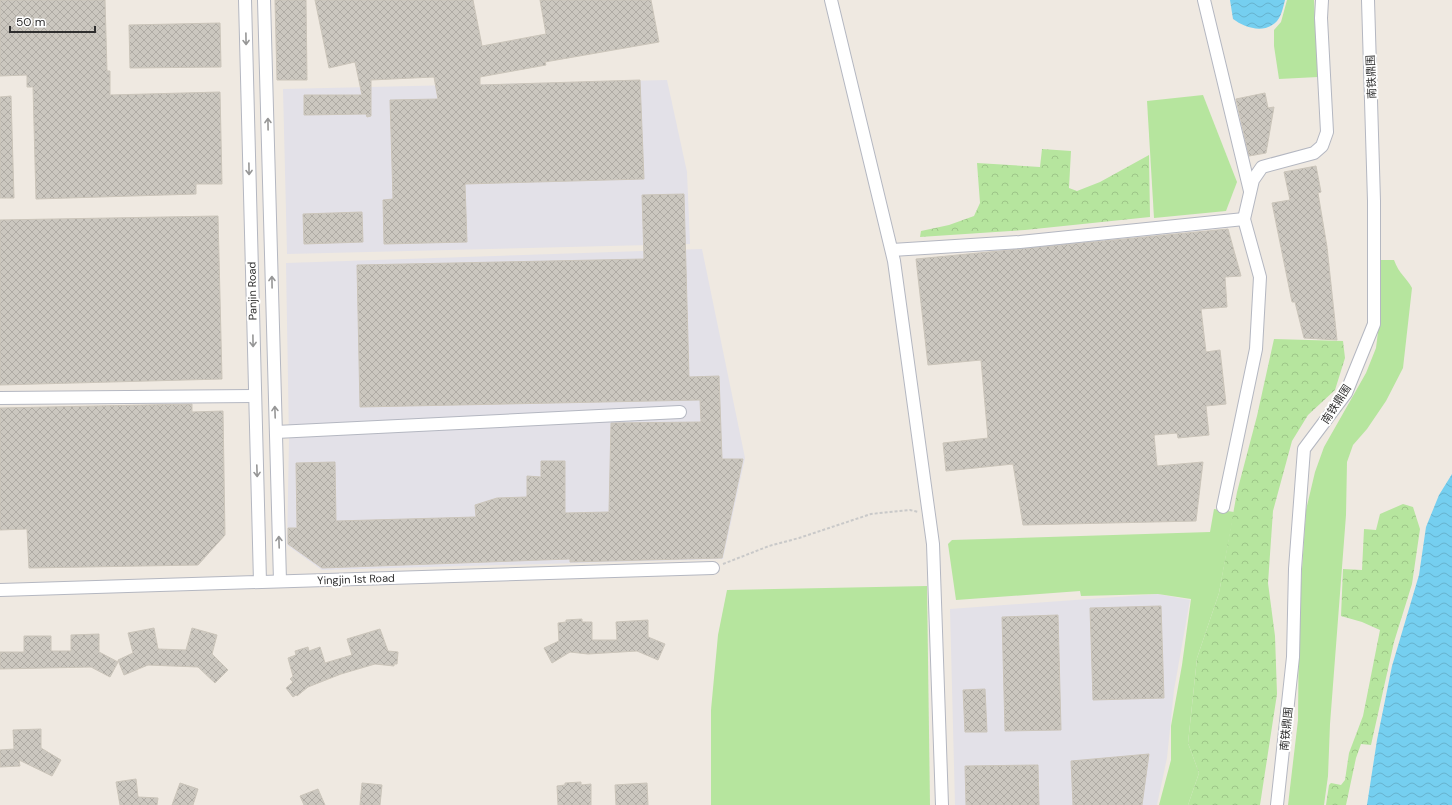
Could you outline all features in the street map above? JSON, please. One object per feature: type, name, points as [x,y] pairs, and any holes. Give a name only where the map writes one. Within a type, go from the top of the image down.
[{"type":"street","name":"Panjin Road","points":[[245,0],[254,396],[260,582]]},
{"type":"street","name":"Panjin Road","points":[[264,0],[280,581]]},
{"type":"street","points":[[831,0],[892,250],[929,514],[933,544],[942,805]]},
{"type":"street","points":[[1204,0],[1250,192]]},
{"type":"street","points":[[1223,507],[1256,341],[1260,277],[1244,219],[1253,180],[1262,167],[1314,153],[1322,146],[1327,132],[1321,18],[1322,0]]},
{"type":"street","name":"南铁鼎围","points":[[1277,805],[1293,657],[1295,570],[1304,449],[1346,392],[1374,324],[1374,201],[1368,0]]},
{"type":"street","points":[[892,250],[1020,242],[1244,219]]},
{"type":"street","points":[[0,398],[254,396]]},
{"type":"street","points":[[276,432],[680,412]]},
{"type":"street","name":"Yingjin 1st Road","points":[[0,590],[713,568]]},
{"type":"path","points":[[713,568],[769,546],[799,538],[871,514],[910,510],[929,514]]},
{"type":"shaded area","points":[[667,80],[687,172],[690,244],[287,254],[283,89]]},
{"type":"shaded area","points":[[702,249],[745,458],[723,559],[322,570],[287,545],[289,441],[286,263]]},
{"type":"shaded area","points":[[1158,594],[1190,600],[1174,690],[1167,758],[1157,805],[955,805],[950,609]]},
{"type":"green space","points":[[1287,0],[1314,0],[1318,77],[1279,79],[1274,46],[1274,30],[1281,22]]},
{"type":"green space","points":[[1203,95],[1237,182],[1226,211],[1154,218],[1147,101]]},
{"type":"green space","points":[[1042,149],[1071,151],[1069,188],[1077,191],[1100,182],[1149,155],[1150,217],[1025,230],[920,237],[921,231],[949,225],[974,216],[980,203],[977,163],[1040,167]]},
{"type":"green space","points":[[1381,260],[1394,260],[1398,269],[1412,288],[1403,368],[1386,401],[1367,429],[1353,445],[1347,462],[1346,515],[1330,724],[1328,776],[1324,805],[1288,805],[1298,720],[1299,613],[1306,510],[1315,472],[1324,447],[1366,373],[1376,348],[1381,308]]},
{"type":"green space","points":[[1274,339],[1343,341],[1345,358],[1335,390],[1308,415],[1292,441],[1273,511],[1268,583],[1275,636],[1277,694],[1260,805],[1188,805],[1199,773],[1188,743],[1197,658],[1219,593],[1237,492],[1257,416]]},
{"type":"green space","points":[[1403,504],[1413,507],[1420,529],[1412,584],[1394,642],[1371,745],[1361,744],[1356,758],[1346,805],[1326,805],[1329,785],[1331,783],[1341,785],[1345,780],[1349,753],[1363,716],[1380,630],[1362,622],[1341,616],[1343,569],[1362,570],[1364,529],[1376,530],[1380,514]]},
{"type":"green space","points":[[1214,509],[1234,512],[1219,593],[1197,658],[1188,743],[1199,773],[1188,805],[1159,805],[1171,760],[1171,726],[1182,665],[1191,599],[1158,594],[1081,596],[1080,591],[956,600],[948,544],[952,540],[1210,532]]},
{"type":"green space","points":[[927,586],[930,805],[711,805],[711,710],[718,635],[727,590]]},
{"type":"water","points":[[1230,0],[1285,0],[1282,13],[1277,21],[1270,26],[1259,29],[1242,25],[1233,19]]},
{"type":"water","points":[[1452,474],[1452,805],[1367,805],[1377,740],[1392,666],[1419,575],[1426,527],[1439,495]]},
{"type":"building","points":[[0,0],[105,0],[107,71],[110,71],[110,95],[220,92],[222,184],[196,184],[196,194],[36,199],[33,87],[27,87],[27,75],[0,76]]},
{"type":"building","points":[[275,0],[306,0],[307,80],[277,80]]},
{"type":"building","points":[[315,0],[473,0],[482,46],[546,34],[540,0],[651,0],[659,42],[545,62],[546,65],[480,77],[480,85],[640,80],[644,179],[465,184],[467,242],[384,244],[383,200],[393,199],[390,100],[438,99],[434,77],[371,80],[371,116],[367,117],[366,114],[304,115],[304,95],[362,95],[355,62],[329,68]]},
{"type":"building","points":[[220,23],[221,67],[130,68],[129,25]]},
{"type":"building","points":[[1265,93],[1268,108],[1274,107],[1266,153],[1249,156],[1236,99]]},
{"type":"building","points":[[11,96],[14,198],[0,198],[0,97]]},
{"type":"building","points":[[1316,166],[1321,192],[1318,193],[1327,247],[1337,340],[1304,338],[1295,302],[1292,302],[1272,203],[1290,200],[1284,172]]},
{"type":"building","points":[[684,194],[689,377],[719,376],[722,459],[743,459],[722,558],[570,562],[570,559],[322,568],[288,544],[288,528],[297,528],[296,463],[335,462],[336,521],[476,517],[475,505],[497,498],[527,497],[527,476],[541,477],[541,461],[565,461],[565,513],[609,512],[611,423],[701,422],[700,400],[360,407],[357,265],[644,259],[642,195]]},
{"type":"building","points":[[362,212],[363,242],[304,244],[303,214]]},
{"type":"building","points":[[218,216],[222,379],[0,385],[0,220]]},
{"type":"building","points":[[1228,229],[1241,276],[1225,277],[1227,307],[1201,309],[1206,352],[1220,350],[1226,404],[1206,406],[1209,435],[1178,438],[1177,433],[1154,435],[1157,466],[1203,462],[1196,521],[1023,525],[1013,464],[946,471],[943,443],[988,438],[981,360],[928,365],[916,259]]},
{"type":"building","points":[[192,404],[192,412],[223,411],[225,535],[198,565],[29,568],[27,529],[0,530],[0,408]]},
{"type":"building","points":[[1161,606],[1164,698],[1093,700],[1090,608]]},
{"type":"building","points":[[1058,615],[1061,730],[1005,731],[1002,617]]},
{"type":"building","points":[[582,619],[582,622],[592,622],[592,640],[617,640],[616,622],[648,620],[648,637],[665,644],[658,660],[637,651],[588,654],[570,652],[552,663],[544,648],[559,641],[558,623],[566,622],[566,620]]},
{"type":"building","points":[[154,628],[158,649],[186,650],[192,628],[217,635],[212,654],[228,670],[215,683],[198,667],[148,665],[124,675],[118,660],[133,653],[128,633]]},
{"type":"building","points":[[380,629],[388,651],[398,652],[397,664],[394,664],[394,666],[375,664],[341,674],[308,687],[297,696],[296,695],[293,697],[286,688],[293,682],[290,679],[293,676],[288,658],[296,655],[295,651],[308,647],[309,651],[320,647],[325,663],[352,655],[347,639]]},
{"type":"building","points":[[99,634],[99,652],[118,662],[110,677],[91,667],[0,669],[0,652],[24,652],[24,636],[51,636],[51,651],[71,651],[71,635]]},
{"type":"building","points":[[985,689],[987,732],[965,732],[963,690]]},
{"type":"building","points":[[41,729],[41,748],[61,760],[52,776],[19,760],[20,766],[0,767],[0,750],[14,749],[13,730]]},
{"type":"building","points":[[1149,754],[1142,805],[1073,805],[1071,761]]},
{"type":"building","points":[[1038,765],[1039,805],[966,805],[965,766]]},
{"type":"building","points":[[136,779],[138,797],[158,798],[157,805],[120,805],[116,782]]},
{"type":"building","points":[[581,782],[581,785],[591,784],[591,805],[558,805],[557,786],[565,785],[565,783]]},
{"type":"building","points":[[180,783],[198,789],[193,805],[172,805]]},
{"type":"building","points":[[362,783],[382,785],[380,805],[360,805]]},
{"type":"building","points":[[647,783],[648,805],[616,805],[615,785]]},
{"type":"building","points":[[318,789],[325,805],[304,805],[300,796]]}]
